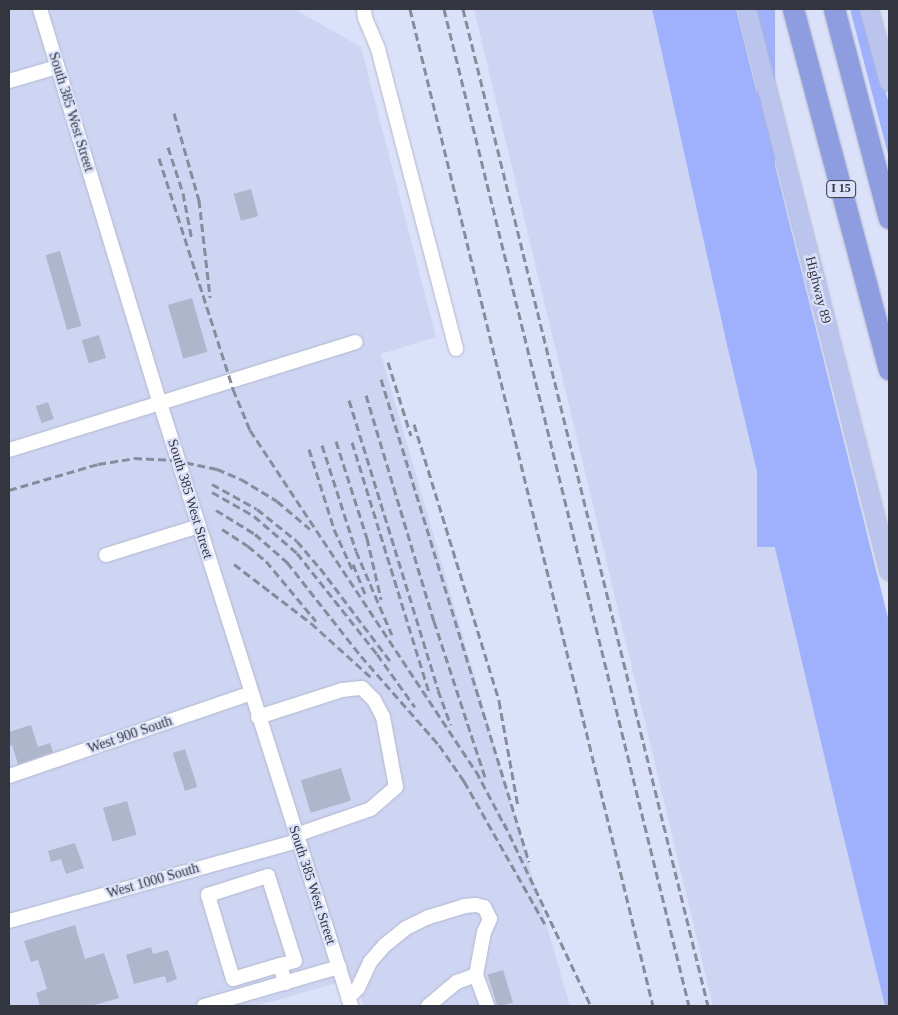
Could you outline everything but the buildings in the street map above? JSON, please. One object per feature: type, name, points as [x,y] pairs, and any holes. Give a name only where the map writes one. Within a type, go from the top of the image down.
[{"type":"highway","name":"I 15","points":[[793,9],[889,369]]},
{"type":"highway","points":[[834,9],[889,218]]},
{"type":"main road","name":"Highway 89","points":[[747,9],[889,571]]},
{"type":"main road","points":[[869,9],[889,82]]},
{"type":"street","name":"South 385 West Street","points":[[40,9],[160,404],[349,1002]]},
{"type":"street","points":[[364,9],[365,18],[378,48],[456,349]]},
{"type":"street","points":[[9,81],[57,67]]},
{"type":"street","points":[[9,450],[356,342]]},
{"type":"street","points":[[106,555],[199,526]]},
{"type":"street","name":"West 1000 South","points":[[9,921],[297,838],[371,808],[396,787],[383,717],[374,700],[362,688],[342,690],[258,717]]},
{"type":"street","name":"West 900 South","points":[[9,776],[251,693]]},
{"type":"street","points":[[268,876],[295,960],[280,965],[233,979],[208,895],[268,876]]},
{"type":"street","points":[[349,1002],[370,962],[385,945],[406,928],[429,917],[476,904],[484,907],[490,919],[484,932],[476,975],[487,1006]]},
{"type":"street","points":[[280,965],[285,983]]},
{"type":"street","points":[[204,1006],[339,967]]},
{"type":"street","points":[[428,1006],[457,982],[476,975]]},
{"type":"shaded area","points":[[9,9],[294,9],[361,47],[436,337],[381,354],[570,1006],[364,1006],[355,978],[256,1006],[9,1006]]},
{"type":"shaded area","points":[[474,9],[652,9],[727,345],[885,1006],[713,1006]]},
{"type":"shaded area","points":[[652,9],[736,9],[889,622],[889,1006],[885,1006],[838,814],[727,345]]},
{"type":"shaded area","points":[[757,9],[775,9],[775,547],[757,547]]},
{"type":"shaded area","points":[[850,9],[862,9],[889,104],[889,158]]},
{"type":"railway","points":[[410,9],[653,1006]]},
{"type":"railway","points":[[444,9],[689,1006]]},
{"type":"railway","points":[[463,9],[708,1006]]},
{"type":"railway","points":[[174,113],[199,200],[210,297]]},
{"type":"railway","points":[[168,147],[183,193],[192,240]]},
{"type":"railway","points":[[159,158],[233,389],[250,430],[476,771],[506,828]]},
{"type":"railway","points":[[388,362],[411,436]]},
{"type":"railway","points":[[381,379],[529,862]]},
{"type":"railway","points":[[366,395],[434,621],[485,777]]},
{"type":"railway","points":[[349,400],[438,690],[451,725]]},
{"type":"railway","points":[[414,424],[499,701],[518,807]]},
{"type":"railway","points":[[336,441],[367,538],[381,599]]},
{"type":"railway","points":[[352,442],[429,692]]},
{"type":"railway","points":[[322,445],[356,551],[392,635]]},
{"type":"railway","points":[[309,449],[334,529],[353,571]]},
{"type":"railway","points":[[9,490],[98,464],[134,458],[174,460],[217,469],[241,479],[277,501],[310,529]]},
{"type":"railway","points":[[212,484],[257,509],[297,541],[320,568],[390,661]]},
{"type":"railway","points":[[212,492],[254,516],[297,553],[377,654],[415,707]]},
{"type":"railway","points":[[216,510],[255,534],[287,562],[361,656],[439,745],[464,781],[545,924]]},
{"type":"railway","points":[[222,529],[248,546],[266,561],[316,621]]},
{"type":"railway","points":[[234,564],[311,623],[373,679]]},
{"type":"railway","points":[[353,564],[366,596]]},
{"type":"railway","points":[[504,823],[591,1006]]}]
